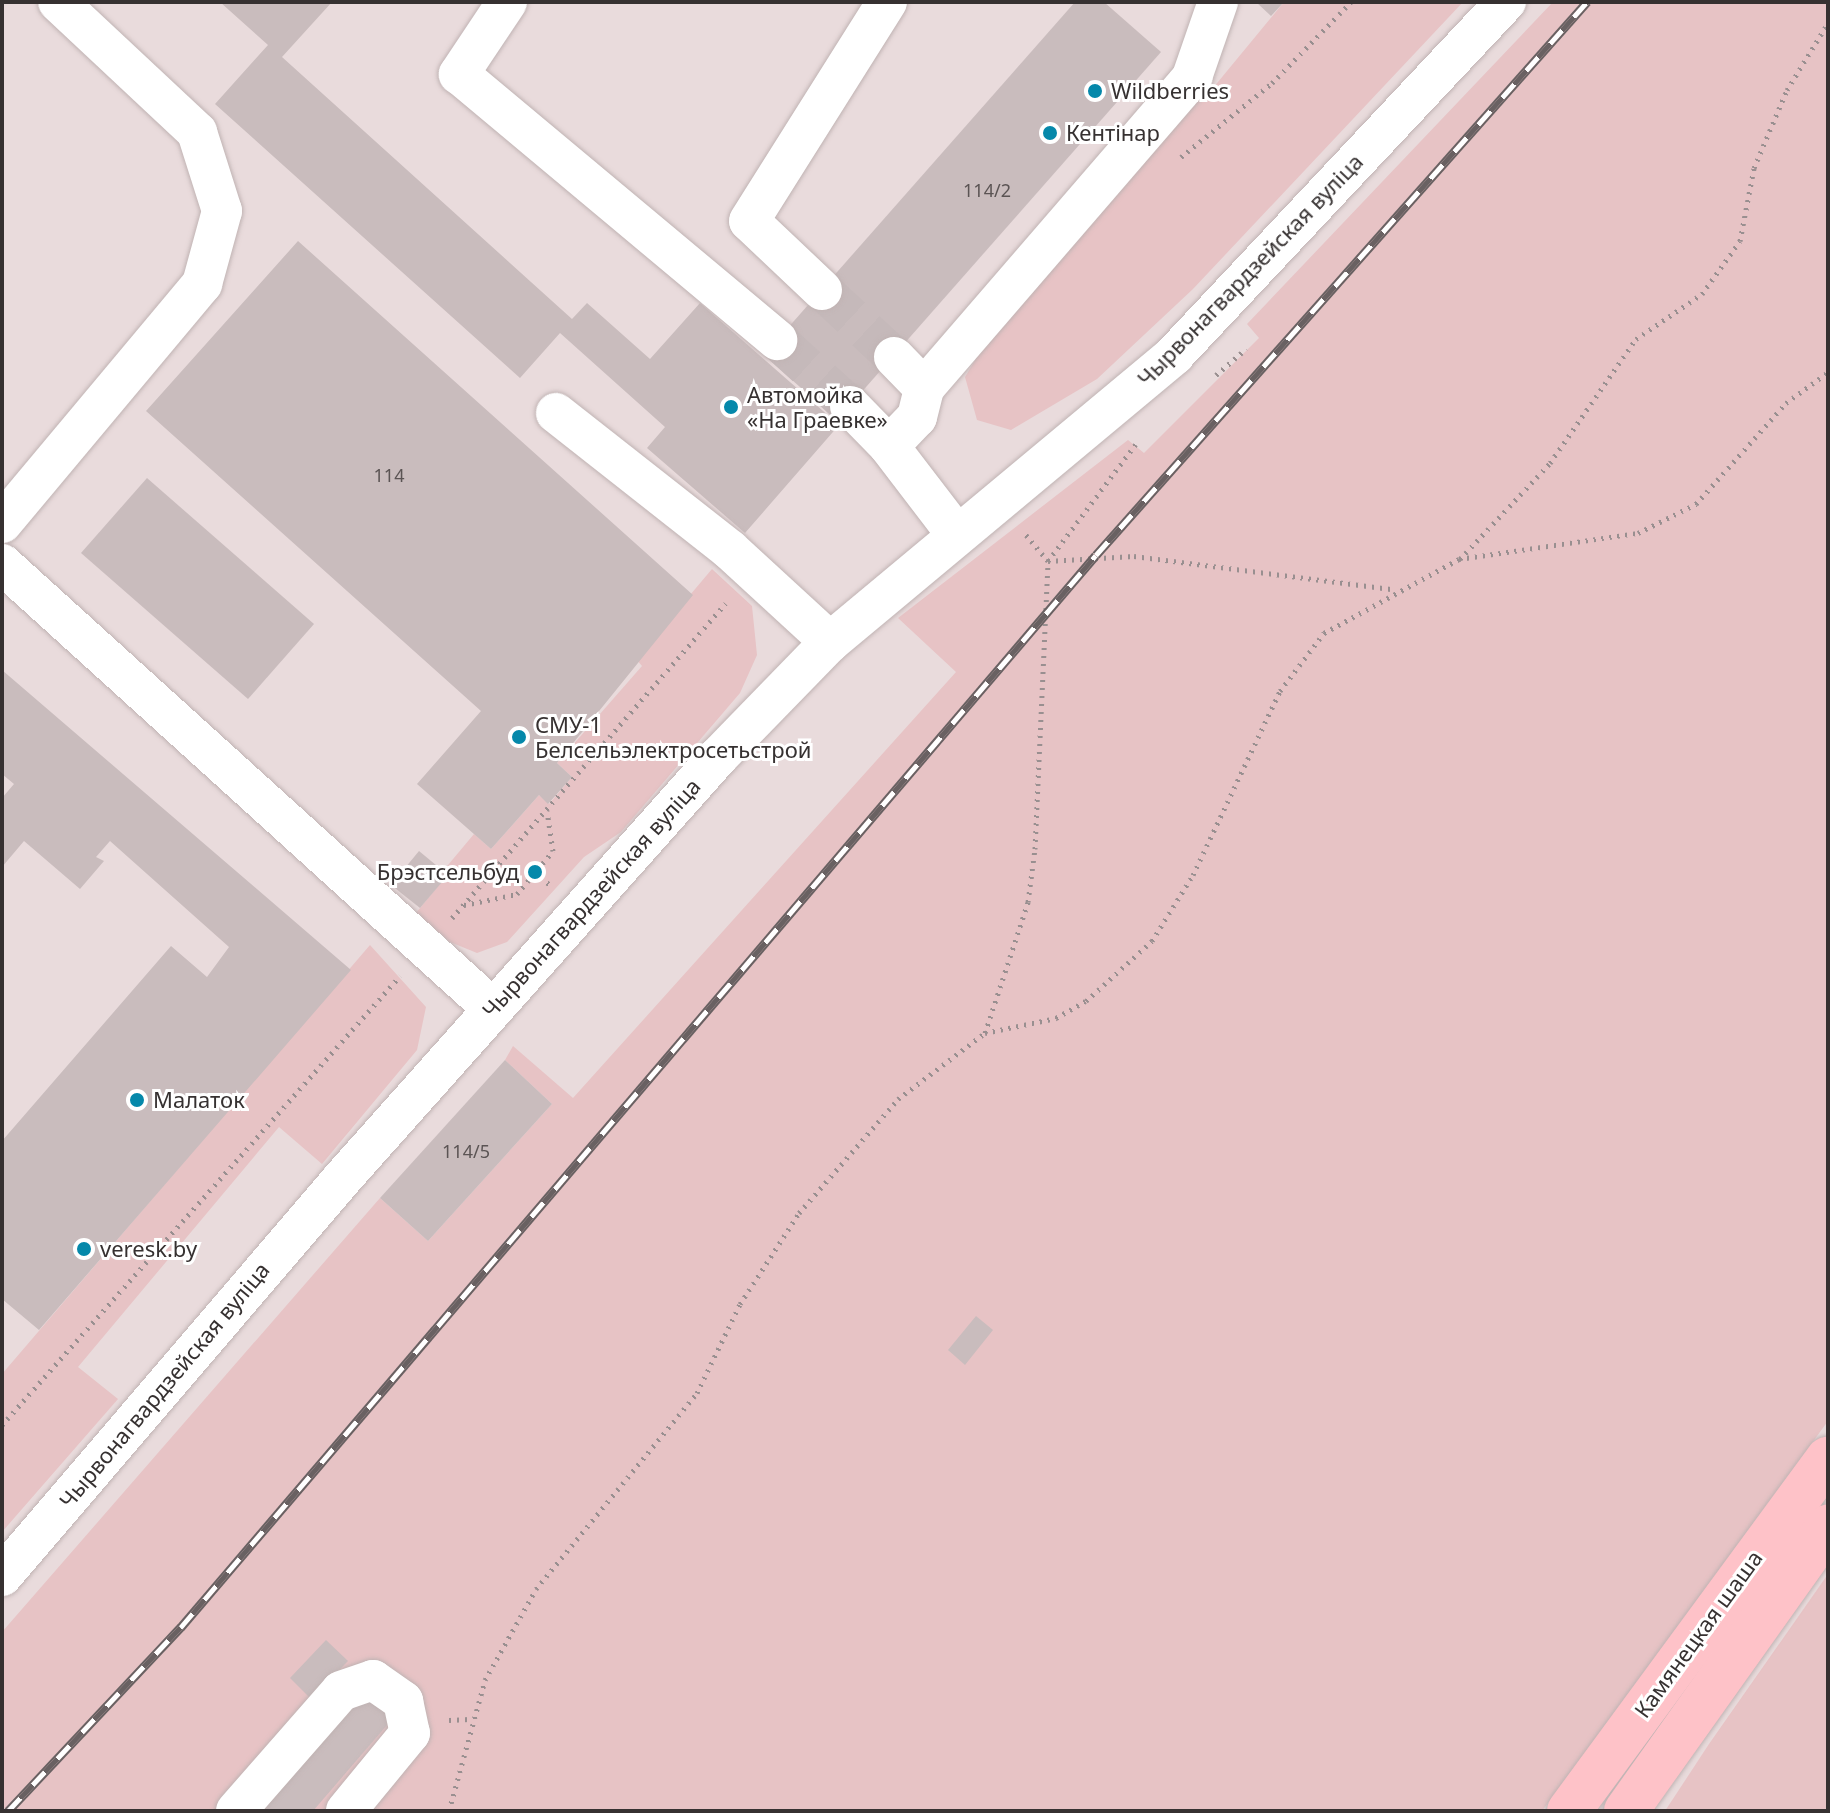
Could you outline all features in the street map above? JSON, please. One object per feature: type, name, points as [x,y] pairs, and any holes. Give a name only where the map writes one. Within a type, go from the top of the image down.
[{"type":"main road","name":"Камянецкая шаша","points":[[1569,1811],[1828,1459]]},
{"type":"main road","name":"Камянецкая шаша","points":[[1626,1811],[1828,1527]]},
{"type":"street","points":[[2,523],[202,284],[222,211],[197,132],[58,2]]},
{"type":"street","points":[[507,2],[459,74],[777,340]]},
{"type":"street","points":[[822,290],[749,221],[887,2]]},
{"type":"street","points":[[889,446],[917,417],[924,388],[1192,77],[1218,2]]},
{"type":"street","name":"Чырвонагвардзейская вуліца","points":[[2,1576],[492,1008],[830,642],[1174,355],[1506,2]]},
{"type":"street","points":[[894,357],[924,388]]},
{"type":"street","points":[[850,406],[889,446],[957,535]]},
{"type":"street","points":[[556,413],[753,571],[830,642]]},
{"type":"street","points":[[2,564],[492,1008]]},
{"type":"street","points":[[236,1811],[341,1691],[373,1680],[403,1701],[410,1733],[346,1811]]},
{"type":"path","points":[[1168,165],[1214,135],[1351,2]]},
{"type":"path","points":[[1459,559],[1550,463],[1636,339],[1702,294],[1740,241],[1754,168],[1787,90],[1828,23]]},
{"type":"path","points":[[1203,386],[1246,349]]},
{"type":"path","points":[[449,1811],[485,1680],[536,1589],[697,1393],[740,1304],[799,1213],[898,1099],[985,1033],[1056,1018],[1121,975],[1193,875],[1301,659],[1324,633],[1394,589],[1459,559],[1649,528],[1696,504],[1786,403],[1828,372]]},
{"type":"path","points":[[985,1033],[1028,902],[1048,561],[1119,461],[1148,434]]},
{"type":"path","points":[[999,503],[1048,561]]},
{"type":"path","points":[[1048,561],[1134,556],[1394,589]]},
{"type":"path","points":[[2,1425],[547,811],[753,571]]},
{"type":"path","points":[[463,905],[517,894],[553,851],[547,811]]},
{"type":"shaded area","points":[[1284,2],[1463,2],[1193,289],[1097,379],[1011,430],[977,420],[965,377],[983,347],[1202,85],[1213,88]]},
{"type":"shaded area","points":[[1553,2],[1828,2],[1828,1421],[1542,1811],[2,1811],[2,1632],[380,1198],[428,1241],[552,1104],[505,1060],[513,1046],[573,1098],[956,672],[898,618],[1128,440],[1144,453],[1259,338],[1247,324]]},
{"type":"shaded area","points":[[712,569],[752,606],[757,655],[740,693],[621,832],[584,857],[507,942],[477,953],[450,942],[416,913],[447,875],[443,871],[474,834],[491,849],[539,795],[549,804],[572,777],[557,763],[642,666],[636,659]]},
{"type":"shaded area","points":[[370,945],[426,1007],[417,1050],[322,1164],[279,1127],[78,1367],[118,1399],[2,1532],[2,1374]]},
{"type":"shaded area","points":[[1828,1574],[1828,1811],[1665,1811],[1709,1744]]},
{"type":"building","points":[[220,2],[332,2],[282,57],[572,319],[587,303],[650,359],[700,303],[839,425],[745,533],[647,448],[665,427],[560,333],[520,378],[215,104],[268,45]]},
{"type":"building","points":[[1075,2],[1104,2],[1161,52],[837,420],[764,355]]},
{"type":"building","points":[[1256,2],[1284,2],[1271,16]]},
{"type":"building","points":[[298,241],[693,595],[557,763],[572,777],[548,804],[539,795],[491,849],[417,784],[481,711],[146,411]]},
{"type":"building","points":[[147,478],[314,624],[248,699],[81,553]]},
{"type":"building","name":"Малаток","points":[[2,670],[351,970],[39,1330],[2,1299],[2,1141],[171,946],[207,977],[229,947],[110,841],[96,857],[104,861],[80,889],[24,841],[2,867],[2,798],[14,784],[2,774]]},
{"type":"building","points":[[419,851],[448,875],[420,908],[391,885]]},
{"type":"building","points":[[505,1060],[552,1104],[428,1241],[380,1198]]},
{"type":"building","points":[[976,1316],[993,1330],[965,1365],[948,1350]]},
{"type":"building","points":[[326,1640],[348,1661],[311,1699],[290,1678]]},
{"type":"building","points":[[371,1685],[400,1710],[313,1811],[263,1811]]},
{"type":"tunnel","points":[[822,290],[894,357]]},
{"type":"tunnel","points":[[777,340],[850,406]]},
{"type":"railway","points":[[8,1811],[181,1627],[1096,555],[1587,2]]},
{"type":"place","name":"Wildberries","points":[[1095,91]]},
{"type":"place","name":"Кентінар","points":[[1050,133]]},
{"type":"place","name":"Автомойка «На Граевке»","points":[[731,407]]},
{"type":"place","name":"СМУ-1 Белсельэлектросетьстрой","points":[[519,737]]},
{"type":"place","name":"Брэстсельбуд","points":[[535,872]]},
{"type":"place","name":"Малаток","points":[[137,1100]]},
{"type":"place","name":"veresk.by","points":[[84,1249]]}]
